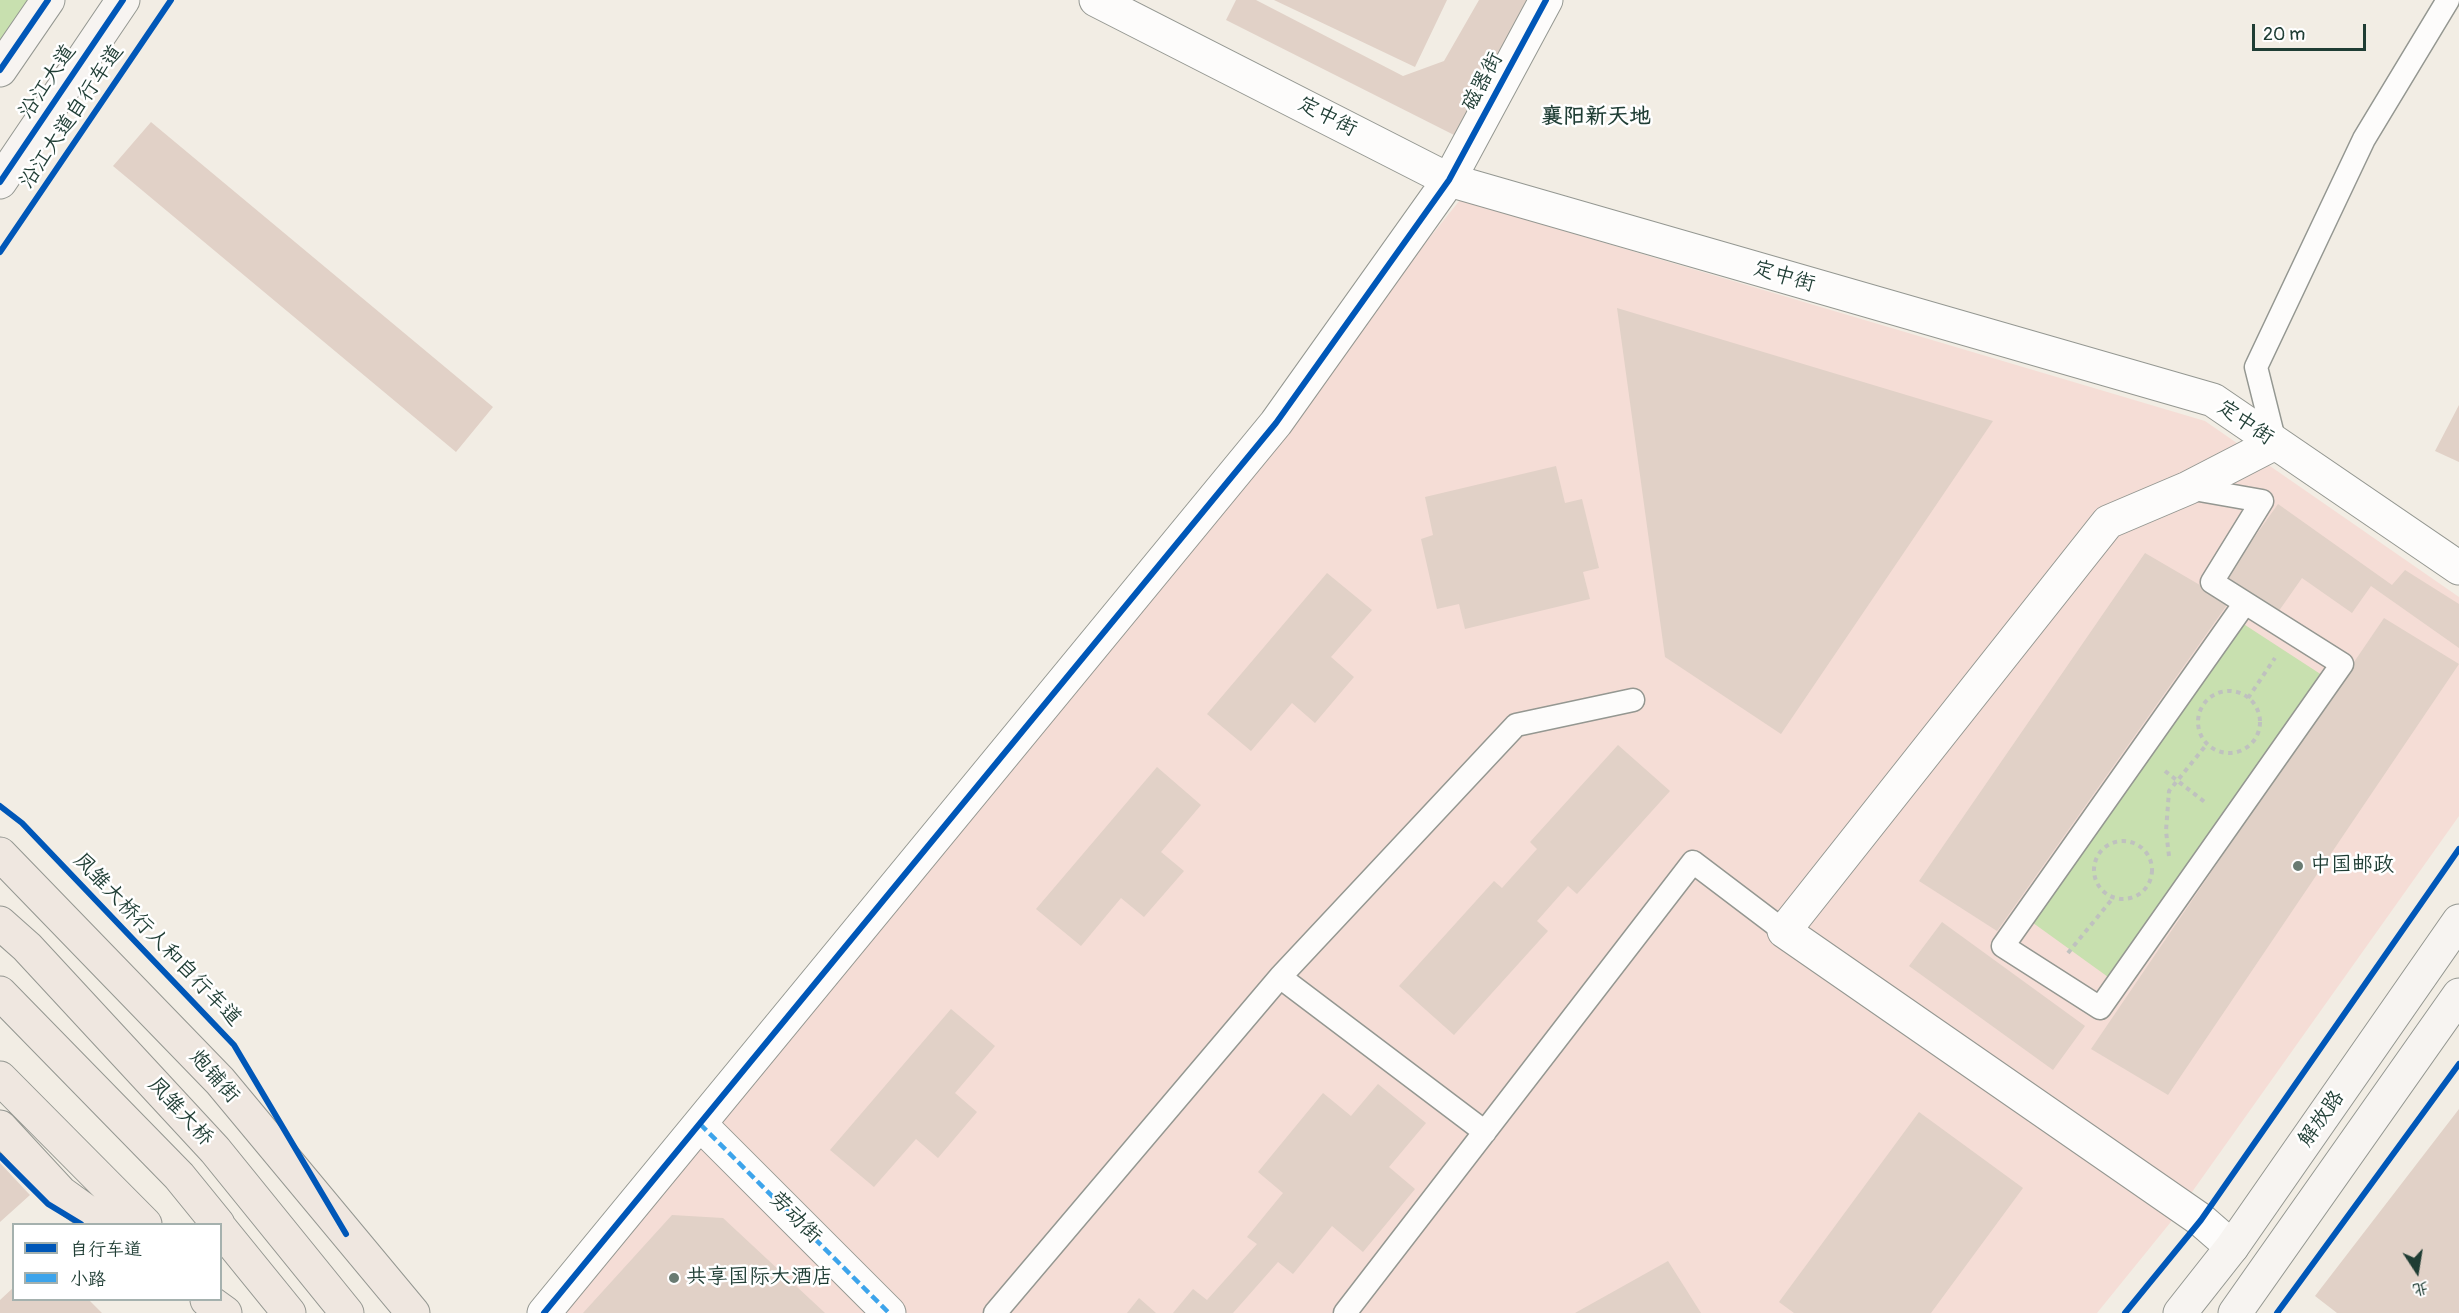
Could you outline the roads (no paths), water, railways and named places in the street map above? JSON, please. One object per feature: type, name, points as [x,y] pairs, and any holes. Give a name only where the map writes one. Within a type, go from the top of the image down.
[{"type":"main road","points":[[0,70],[48,0]]},
{"type":"main road","name":"沿江大道","points":[[0,182],[123,0]]},
{"type":"main road","points":[[0,839],[44,873],[225,1055],[346,1234]]},
{"type":"main road","name":"炮铺街","points":[[0,854],[220,1081],[412,1313]]},
{"type":"main road","name":"解放路","points":[[2180,1313],[2232,1247],[2459,921]]},
{"type":"main road","name":"凤雏大桥","points":[[0,923],[27,947],[215,1149],[347,1313]]},
{"type":"main road","points":[[0,993],[178,1176],[217,1223]]},
{"type":"main road","name":"解放路","points":[[2235,1313],[2459,995]]},
{"type":"main road","points":[[0,1078],[144,1223]]},
{"type":"main road","points":[[0,1127],[61,1193],[103,1223]]},
{"type":"main road","points":[[222,1230],[289,1313]]},
{"type":"main road","points":[[210,1301],[225,1313]]},
{"type":"main road","points":[[221,1301],[233,1313]]},
{"type":"street","name":"定中街","points":[[1096,0],[1449,180],[2212,400],[2459,568]]},
{"type":"street","name":"磁器街","points":[[544,1313],[1276,423],[1449,180],[1546,0]]},
{"type":"street","points":[[2232,1247],[2200,1220],[1784,931],[2108,522],[2188,488],[2276,443]]},
{"type":"street","name":"劳动街","points":[[700,1124],[889,1313]]},
{"type":"lane","points":[[2276,443],[2256,367],[2364,139],[2448,0]]},
{"type":"lane","points":[[2188,488],[2262,501],[2212,582],[2342,664],[2100,1008],[2003,946],[2245,603]]},
{"type":"lane","points":[[994,1313],[1280,977],[1516,725],[1633,700]]},
{"type":"lane","points":[[1345,1313],[1693,862],[1784,931]]},
{"type":"lane","points":[[1280,977],[1485,1132]]},
{"type":"place","name":"中国邮政","points":[[2298,866]]},
{"type":"place","name":"共享国际大酒店","points":[[674,1278]]},
{"type":"district","name":"襄阳新天地","points":[[1596,117]]}]
